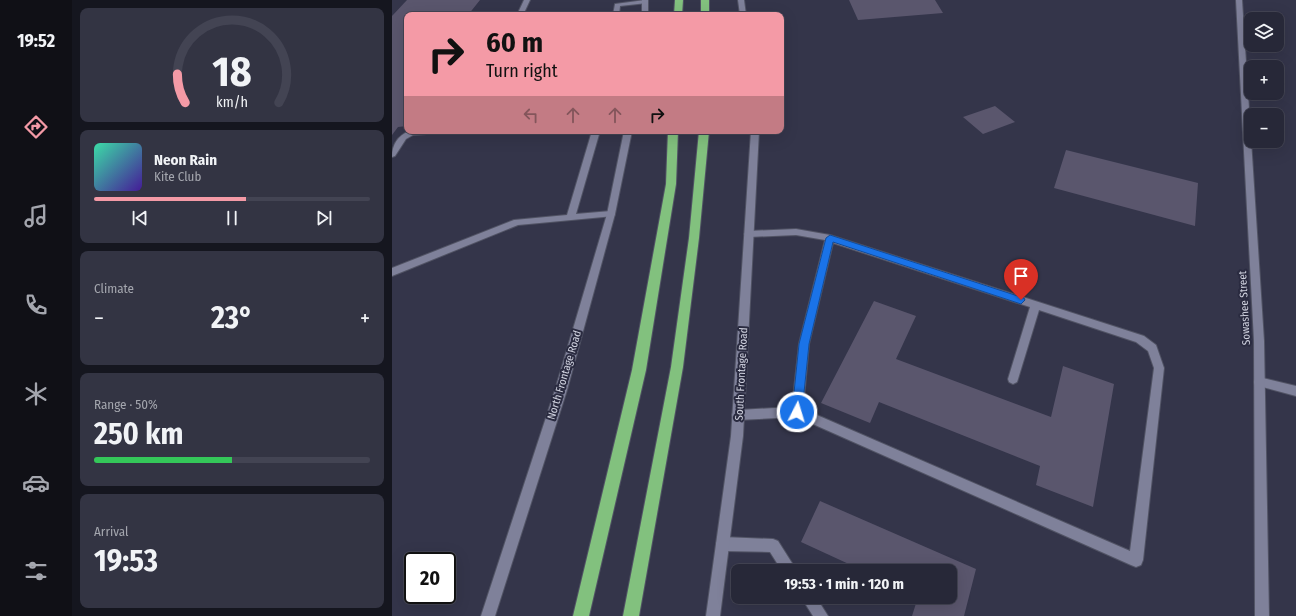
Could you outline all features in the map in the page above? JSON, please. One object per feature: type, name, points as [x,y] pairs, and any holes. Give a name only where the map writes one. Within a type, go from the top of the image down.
[{"type":"highway","points":[[678,12],[679,0]]},
{"type":"highway","points":[[705,0],[705,12]]},
{"type":"highway","points":[[581,616],[639,370],[671,184],[673,134]]},
{"type":"highway","points":[[631,616],[677,367],[694,238],[704,134]]},
{"type":"street","points":[[521,12],[527,0]]},
{"type":"street","points":[[741,0],[743,12]]},
{"type":"street","name":"Sowashee Street","points":[[1239,0],[1258,334],[1262,616]]},
{"type":"street","points":[[617,12],[618,5],[645,1],[645,12]]},
{"type":"street","points":[[392,154],[403,138],[410,134]]},
{"type":"street","points":[[571,217],[595,134]]},
{"type":"street","name":"North Frontage Road","points":[[488,616],[561,390],[611,214],[627,134]]},
{"type":"street","name":"South Frontage Road","points":[[713,616],[738,415],[755,134]]},
{"type":"street","points":[[392,272],[517,222],[611,214]]},
{"type":"street","points":[[738,415],[797,412],[1136,560],[1159,368],[1152,348],[1140,339],[830,238],[796,232],[749,234]]},
{"type":"street","points":[[797,412],[804,344],[830,238]]},
{"type":"street","points":[[1013,379],[1036,305]]},
{"type":"street","points":[[1259,382],[1296,391]]},
{"type":"street","points":[[723,544],[772,546],[785,564]]},
{"type":"street","points":[[813,604],[821,616]]},
{"type":"building","points":[[407,0],[480,0],[470,12],[404,12],[404,126],[398,127],[392,135],[392,16]]},
{"type":"building","points":[[849,0],[935,0],[943,13],[858,20]]},
{"type":"building","points":[[995,106],[1015,122],[983,134],[963,117]]},
{"type":"building","points":[[1066,150],[1198,183],[1195,226],[1054,188]]},
{"type":"building","points":[[874,301],[916,316],[896,359],[1051,417],[1063,366],[1114,384],[1093,507],[1036,485],[1040,466],[879,402],[870,423],[821,403]]},
{"type":"building","points":[[820,501],[976,569],[964,616],[912,616],[916,604],[957,604],[957,564],[849,564],[801,542]]},
{"type":"route","points":[[797,412],[804,344],[830,238],[1021,300]]}]
